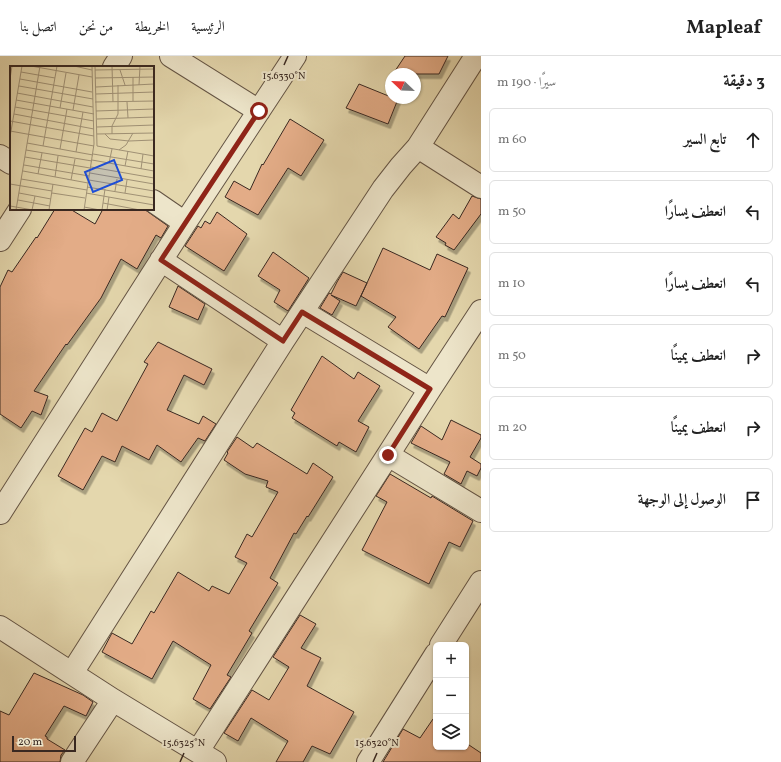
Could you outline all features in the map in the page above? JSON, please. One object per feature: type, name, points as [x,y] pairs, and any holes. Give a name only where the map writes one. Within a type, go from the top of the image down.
[{"type":"street","points":[[115,66],[121,56]]},
{"type":"street","points":[[171,56],[259,111]]},
{"type":"street","points":[[0,513],[161,260],[295,56]]},
{"type":"street","points":[[72,673],[283,341],[383,190],[418,147],[476,56]]},
{"type":"street","points":[[418,147],[481,187]]},
{"type":"street","points":[[0,156],[10,163]]},
{"type":"street","points":[[154,203],[185,223]]},
{"type":"street","points":[[0,240],[19,210]]},
{"type":"street","points":[[161,260],[283,341]]},
{"type":"street","points":[[0,627],[113,700],[207,757],[388,455],[481,311]]},
{"type":"street","points":[[302,312],[430,389]]},
{"type":"street","points":[[388,455],[481,511]]},
{"type":"street","points":[[443,642],[481,582]]},
{"type":"street","points":[[368,762],[433,659]]},
{"type":"street","points":[[72,762],[113,700]]},
{"type":"building","points":[[405,56],[448,56],[439,74],[421,74],[421,68],[397,68]]},
{"type":"building","points":[[359,84],[385,95],[385,104],[396,104],[388,124],[346,108]]},
{"type":"building","points":[[290,119],[324,140],[301,176],[288,168],[258,215],[225,197],[234,181],[250,190],[262,164],[263,165]]},
{"type":"building","points":[[472,196],[481,199],[481,214],[454,250],[445,245],[446,243],[436,237],[453,214],[459,219]]},
{"type":"building","points":[[54,210],[72,210],[95,224],[102,210],[145,210],[168,226],[161,238],[156,235],[137,269],[121,259],[101,298],[67,345],[66,344],[34,391],[48,396],[41,415],[32,411],[21,428],[0,414],[0,287],[8,270],[12,272],[36,237],[37,238]]},
{"type":"building","points":[[217,212],[247,234],[224,271],[185,246],[198,226],[201,228],[205,221],[210,224]]},
{"type":"building","points":[[383,248],[430,270],[437,254],[468,268],[445,317],[442,316],[419,349],[388,327],[396,317],[361,296]]},
{"type":"building","points":[[273,252],[309,278],[288,311],[274,302],[280,290],[258,276]]},
{"type":"building","points":[[343,272],[367,283],[356,306],[331,295],[340,301],[332,315],[320,308],[329,293],[331,294]]},
{"type":"building","points":[[178,286],[205,304],[198,320],[169,307]]},
{"type":"building","points":[[158,342],[212,369],[204,385],[184,375],[167,410],[199,424],[203,416],[216,424],[205,441],[198,438],[181,462],[157,445],[149,460],[122,446],[115,462],[102,456],[83,490],[58,476],[85,428],[92,432],[102,413],[117,421],[148,364],[144,362]]},
{"type":"building","points":[[322,356],[354,379],[358,372],[380,386],[358,421],[369,427],[356,452],[339,442],[337,446],[292,418],[295,413],[291,410]]},
{"type":"building","points":[[451,420],[481,435],[481,438],[470,457],[481,464],[481,468],[477,476],[467,471],[461,484],[444,474],[450,462],[411,443],[421,426],[442,440]]},
{"type":"building","points":[[237,437],[253,448],[257,443],[307,474],[313,463],[333,477],[308,517],[307,516],[296,534],[294,533],[270,578],[278,583],[249,631],[252,633],[227,675],[231,677],[210,709],[193,699],[211,665],[173,641],[152,679],[102,652],[112,633],[132,644],[151,611],[154,613],[178,572],[209,591],[212,586],[229,594],[247,563],[235,557],[247,534],[252,537],[278,492],[266,487],[268,481],[245,474],[224,460],[228,453],[227,452]]},
{"type":"building","points":[[390,474],[431,498],[432,496],[473,521],[460,547],[449,542],[429,584],[362,550],[387,502],[376,496]]},
{"type":"building","points":[[300,615],[316,624],[301,648],[321,658],[307,686],[354,712],[330,754],[312,746],[303,762],[276,762],[288,741],[251,718],[238,741],[224,733],[252,690],[269,700],[289,667],[273,657]]},
{"type":"building","points":[[34,673],[83,695],[93,702],[86,716],[64,706],[45,736],[47,739],[65,750],[61,755],[60,762],[0,762],[0,711],[9,715]]},
{"type":"building","points":[[433,719],[433,750],[469,750],[469,745],[481,753],[481,762],[383,762],[403,729],[420,738]]},
{"type":"route","points":[[259,111],[161,260],[283,341],[302,312],[430,389],[388,455]]}]
